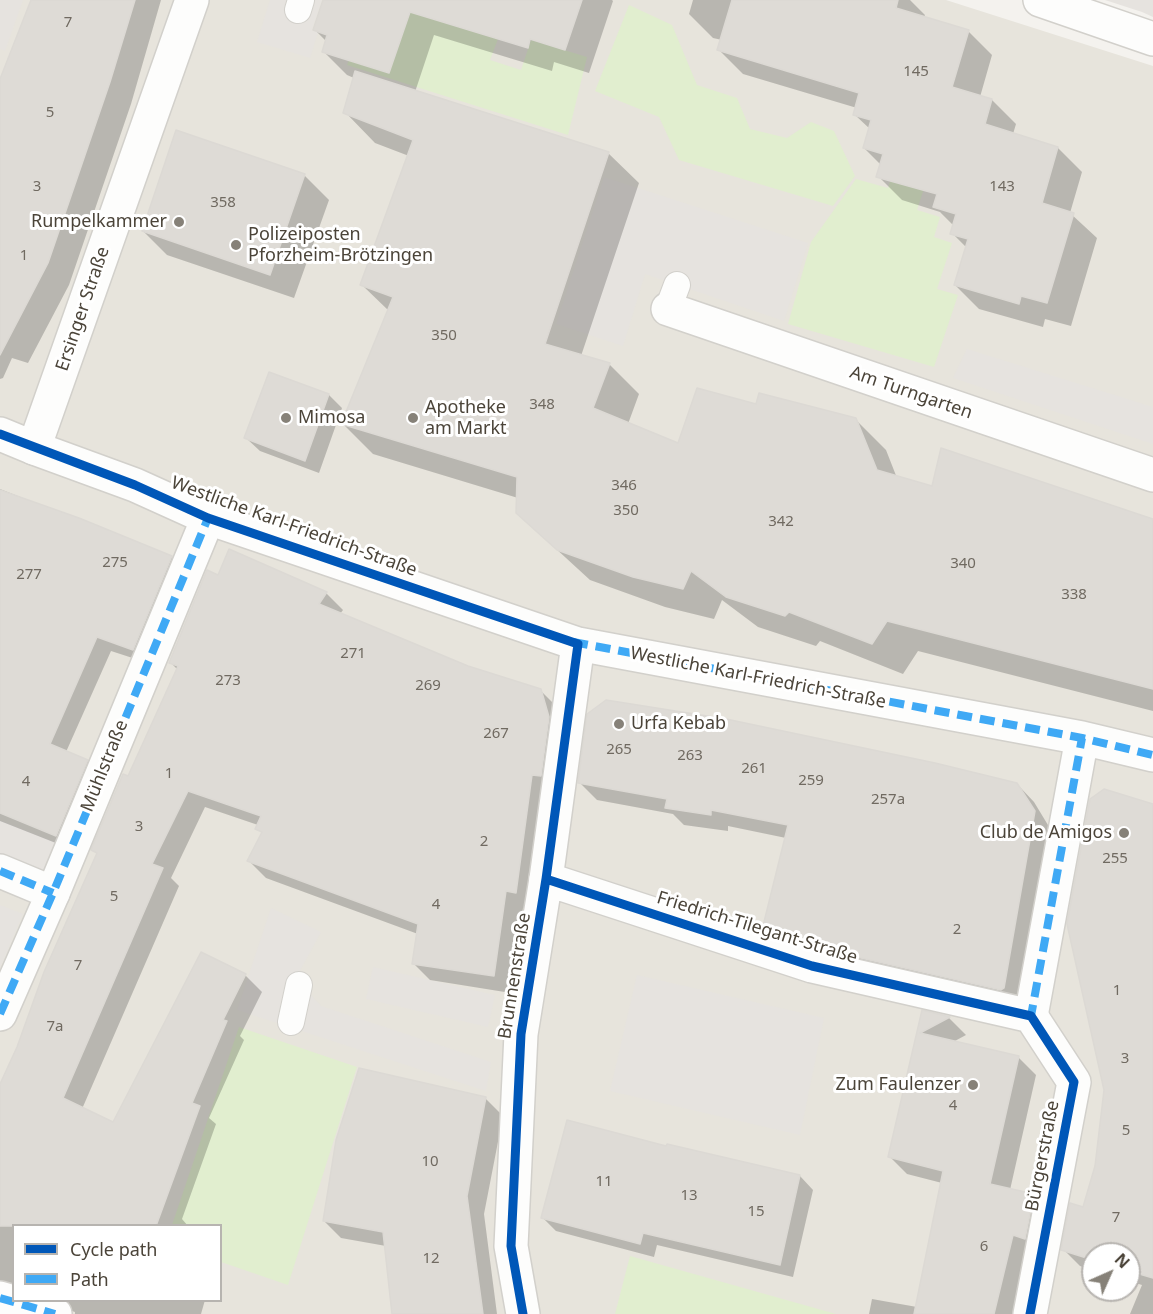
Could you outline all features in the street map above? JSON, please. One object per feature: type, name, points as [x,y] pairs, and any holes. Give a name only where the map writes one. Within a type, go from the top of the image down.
[{"type":"street","name":"Ersinger Straße","points":[[34,448],[192,0]]},
{"type":"street","points":[[1040,0],[1144,28]]},
{"type":"street","name":"Am Turngarten","points":[[673,297],[1153,475]]},
{"type":"street","name":"Westliche Karl-Friedrich-Straße","points":[[0,434],[135,485],[208,518],[578,644],[1082,738],[1153,755]]},
{"type":"street","name":"Mühlstraße","points":[[0,1014],[53,893],[208,518]]},
{"type":"street","name":"Brunnenstraße","points":[[523,1314],[511,1246],[521,1034],[546,879],[578,644]]},
{"type":"street","points":[[1031,1016],[1082,738]]},
{"type":"street","points":[[0,871],[53,893]]},
{"type":"street","name":"Friedrich-Tilegant-Straße","points":[[546,879],[812,966],[1031,1016]]},
{"type":"street","name":"Bürgerstraße","points":[[1030,1314],[1074,1082],[1031,1016]]},
{"type":"street","points":[[14,1302],[55,1314]]},
{"type":"lane","points":[[291,1022],[299,985]]},
{"type":"shaded area","points":[[0,0],[946,0],[1153,66],[1153,1314],[0,1314]]},
{"type":"shaded area","points":[[0,0],[23,0],[5,51],[0,49]]},
{"type":"shaded area","points":[[270,0],[322,0],[312,30],[318,32],[310,58],[257,42]]},
{"type":"shaded area","points":[[1105,0],[1153,0],[1153,17],[1142,12]]},
{"type":"shaded area","points":[[604,177],[808,243],[784,321],[645,274],[623,346],[556,324]]},
{"type":"shaded area","points":[[967,349],[1153,407],[1153,444],[953,378]]},
{"type":"shaded area","points":[[0,820],[55,842],[43,873],[0,855]]},
{"type":"shaded area","points":[[0,905],[23,914],[0,968]]},
{"type":"shaded area","points":[[271,908],[321,932],[296,978],[321,1006],[491,1062],[486,1091],[237,1010]]},
{"type":"shaded area","points":[[373,967],[495,995],[488,1027],[366,999]]},
{"type":"shaded area","points":[[637,975],[824,1018],[800,1135],[610,1091]]},
{"type":"green space","points":[[449,0],[476,32],[498,39],[490,60],[521,70],[531,40],[587,57],[568,135],[347,65],[355,43],[395,56],[411,9]]},
{"type":"green space","points":[[629,5],[672,25],[697,85],[737,98],[750,129],[787,138],[811,122],[834,131],[855,176],[833,206],[679,160],[659,117],[595,91]]},
{"type":"green space","points":[[894,169],[927,179],[917,210],[940,217],[934,237],[952,243],[937,289],[958,295],[934,367],[788,324],[811,242],[856,179],[888,188]]},
{"type":"green space","points":[[239,1027],[357,1067],[288,1285],[222,1262],[222,1224],[172,1224]]},
{"type":"green space","points":[[630,1256],[836,1314],[615,1314]]},
{"type":"building","points":[[31,0],[135,0],[110,82],[48,263],[0,355],[0,79]]},
{"type":"building","points":[[323,0],[582,0],[565,50],[530,39],[528,48],[410,12],[389,73],[322,52],[327,35],[313,30]]},
{"type":"building","points":[[732,0],[898,0],[896,8],[969,30],[952,87],[992,99],[985,124],[1058,147],[1042,203],[1074,213],[1047,303],[1021,296],[1019,304],[954,285],[968,239],[950,234],[956,214],[933,207],[937,194],[876,177],[883,154],[863,148],[871,120],[853,115],[859,93],[717,50]]},
{"type":"building","points":[[355,71],[609,152],[545,344],[610,363],[593,408],[678,443],[697,388],[756,404],[759,393],[856,418],[877,470],[932,486],[941,448],[1153,519],[1153,689],[887,621],[872,644],[789,612],[785,616],[726,597],[691,571],[683,589],[633,577],[557,550],[516,513],[517,477],[341,424],[393,297],[360,285],[413,140],[343,113]]},
{"type":"building","points":[[176,130],[305,174],[270,275],[142,231]]},
{"type":"building","points":[[269,372],[329,394],[305,461],[244,438]]},
{"type":"building","points":[[0,490],[79,518],[172,556],[133,650],[97,637],[50,744],[88,760],[56,836],[0,813]]},
{"type":"building","points":[[229,549],[327,592],[319,604],[468,666],[541,689],[549,717],[541,776],[532,775],[516,893],[506,891],[494,976],[412,964],[418,924],[247,861],[262,832],[255,829],[261,816],[188,791],[152,864],[163,868],[63,1098],[113,1122],[201,952],[246,974],[223,1020],[227,1021],[192,1103],[200,1106],[157,1224],[12,1224],[12,1226],[0,1226],[0,1084],[17,1047],[44,972],[97,853],[91,850],[123,774],[128,776],[178,666],[169,663],[207,570],[218,575]]},
{"type":"building","points":[[606,700],[726,719],[935,763],[1017,783],[1035,811],[1004,988],[1001,990],[817,948],[762,930],[788,825],[711,810],[711,815],[665,808],[667,799],[578,783],[587,714]]},
{"type":"building","points":[[1104,789],[1153,804],[1153,1278],[1141,1274],[1141,1242],[1081,1242],[1081,1256],[1061,1250],[1070,1203],[1083,1207],[1095,1166],[1104,1090],[1067,924],[1090,799]]},
{"type":"building","points":[[922,1010],[950,1017],[920,1033],[1019,1056],[990,1184],[1034,1194],[1025,1239],[1013,1235],[994,1314],[914,1314],[943,1171],[888,1157]]},
{"type":"building","points":[[359,1068],[486,1097],[467,1196],[483,1314],[392,1314],[383,1232],[323,1221],[336,1140]]},
{"type":"building","points":[[567,1120],[666,1146],[667,1144],[800,1175],[780,1265],[643,1233],[640,1244],[541,1218]]},
{"type":"marked path","points":[[0,1014],[53,893],[208,518]]},
{"type":"marked path","points":[[573,642],[1082,738],[1153,755]]},
{"type":"marked path","points":[[1033,1019],[1031,1016],[1082,738]]},
{"type":"marked path","points":[[0,871],[53,893]]},
{"type":"marked path","points":[[0,1298],[12,1301]]},
{"type":"marked path","points":[[14,1302],[55,1314]]},
{"type":"cycle path","points":[[0,434],[135,485],[208,518],[578,644],[546,879],[521,1034],[511,1246],[523,1314]]},
{"type":"cycle path","points":[[546,879],[812,966],[1031,1016],[1074,1082],[1030,1314]]},
{"type":"place","name":"Rumpelkammer","points":[[179,222]]},
{"type":"place","name":"Polizeiposten Pforzheim-Brötzingen","points":[[236,245]]},
{"type":"place","name":"Mimosa","points":[[286,418]]},
{"type":"place","name":"Apotheke am Markt","points":[[413,418]]},
{"type":"place","name":"Urfa Kebab","points":[[619,724]]},
{"type":"place","name":"Club de Amigos","points":[[1124,833]]},
{"type":"place","name":"Zum Faulenzer","points":[[973,1085]]}]
